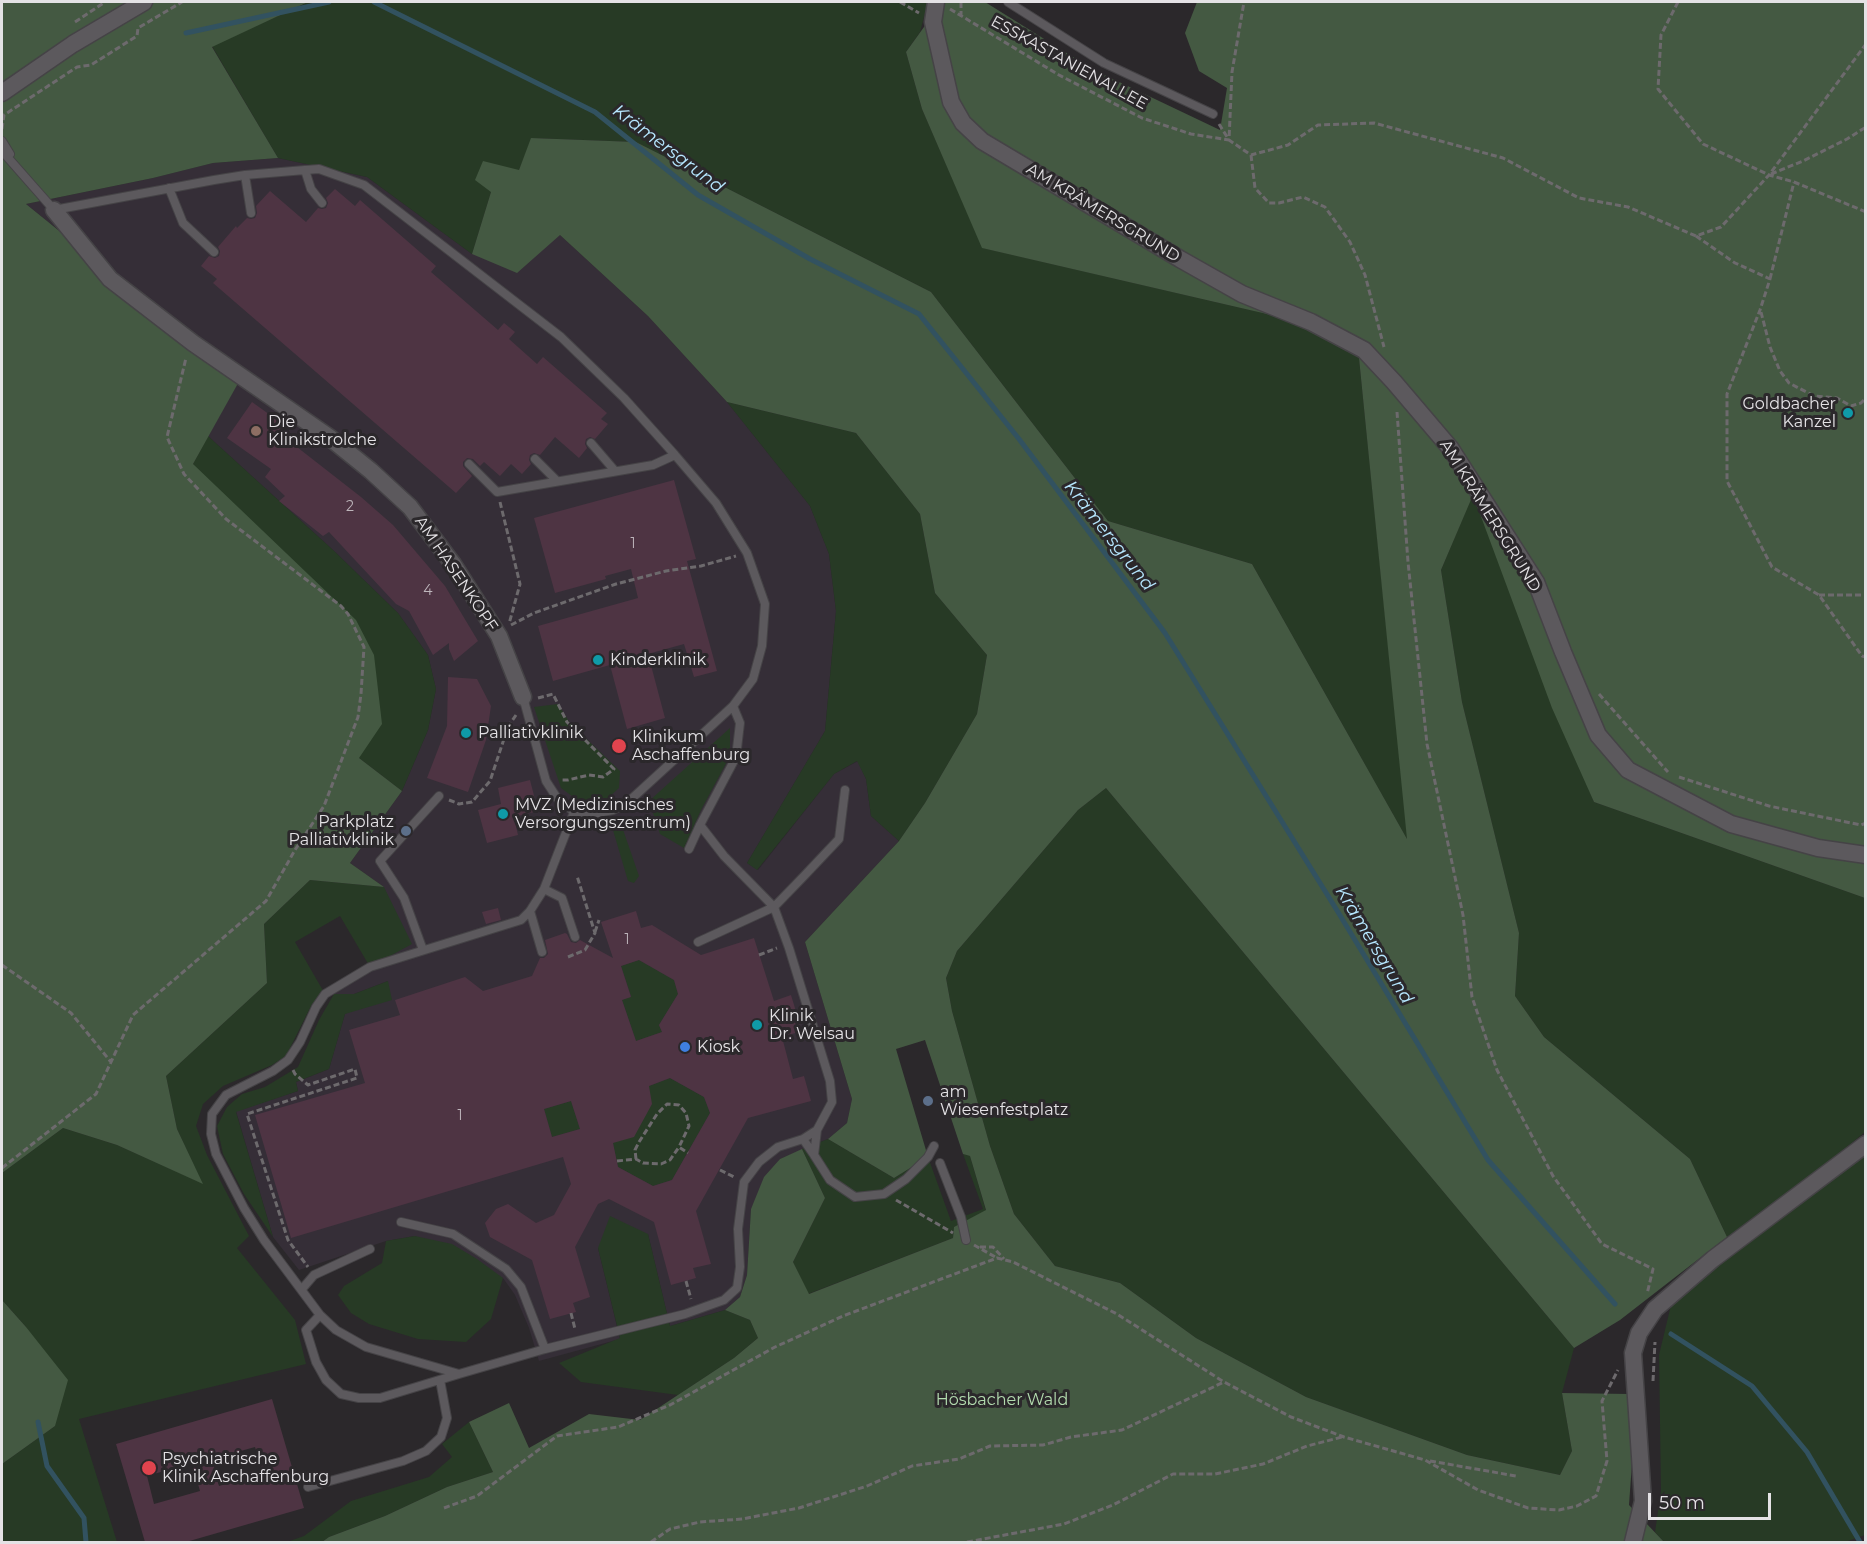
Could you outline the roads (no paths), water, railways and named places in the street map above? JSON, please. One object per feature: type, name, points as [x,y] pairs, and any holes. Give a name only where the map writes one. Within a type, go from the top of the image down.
[{"type":"street","points":[[2,93],[73,44],[144,2]]},
{"type":"street","name":"AM KRÄMERSGRUND","points":[[941,4],[933,22],[951,102],[963,123],[982,141],[1242,294],[1311,322],[1364,350],[1394,382],[1451,448],[1536,582],[1598,735],[1628,770],[1731,824],[1818,848],[1866,855]]},
{"type":"street","name":"AM HASENKOPF","points":[[54,210],[110,279],[193,343],[329,437],[410,507],[453,564],[499,636],[524,699]]},
{"type":"street","points":[[1634,1542],[1642,1501],[1633,1353],[1639,1333],[1655,1309],[1713,1259],[1866,1144]]},
{"type":"lane","points":[[1008,2],[1104,63],[1213,114]]},
{"type":"lane","name":"AM HASENKOPF","points":[[2,141],[24,174]]},
{"type":"lane","name":"AM HASENKOPF","points":[[2,151],[54,210]]},
{"type":"lane","points":[[54,210],[245,175],[319,170],[364,185],[561,337],[624,398],[716,503],[747,553],[765,604],[762,646],[753,679],[733,706],[627,803],[613,810],[598,813],[574,812],[544,889],[530,911],[521,920],[370,967],[325,994],[288,1060],[273,1071],[226,1095],[212,1114],[211,1134],[216,1154],[244,1208],[264,1240],[320,1315],[336,1330],[366,1347],[459,1374]]},
{"type":"lane","points":[[305,171],[310,189],[322,203]]},
{"type":"lane","points":[[245,175],[251,213]]},
{"type":"lane","points":[[169,189],[183,223],[214,252]]},
{"type":"lane","points":[[591,443],[615,471]]},
{"type":"lane","points":[[469,464],[497,492],[653,465],[675,455]]},
{"type":"lane","points":[[536,459],[557,481]]},
{"type":"lane","name":"AM HASENKOPF","points":[[524,699],[546,781],[557,798],[574,812]]},
{"type":"lane","points":[[689,849],[736,757],[740,723],[733,706]]},
{"type":"lane","points":[[698,942],[774,907],[839,839],[845,790]]},
{"type":"lane","points":[[423,950],[404,898],[380,861],[438,796]]},
{"type":"lane","points":[[700,825],[724,856],[774,907],[788,944],[830,1081],[832,1102],[817,1130],[814,1155]]},
{"type":"lane","points":[[544,889],[562,898],[575,937]]},
{"type":"lane","points":[[530,911],[542,952]]},
{"type":"lane","points":[[320,1315],[306,1330],[316,1362],[326,1380],[341,1394],[359,1398],[380,1398],[545,1349],[695,1311],[724,1300],[737,1288],[740,1267],[738,1229],[744,1182],[759,1162],[778,1147],[803,1139],[817,1130]]},
{"type":"lane","points":[[803,1139],[830,1180],[855,1197],[884,1194],[906,1179],[928,1157],[934,1146]]},
{"type":"lane","points":[[940,1163],[961,1217],[966,1240]]},
{"type":"lane","points":[[401,1222],[453,1234],[506,1269],[521,1287],[545,1349]]},
{"type":"lane","points":[[302,1289],[314,1275],[370,1249]]},
{"type":"lane","points":[[308,1487],[403,1461],[426,1451],[441,1437],[447,1418],[440,1380]]},
{"type":"waterway","name":"Krämersgrund","points":[[186,33],[329,2]]},
{"type":"waterway","name":"Krämersgrund","points":[[374,2],[595,112],[698,195],[810,259],[919,314],[1019,439],[1165,633],[1488,1160],[1615,1304]]},
{"type":"waterway","name":"Krämersgrund","points":[[1671,1334],[1752,1386],[1807,1452],[1860,1542]]},
{"type":"waterway","points":[[38,1422],[47,1466],[84,1518],[86,1542]]},
{"type":"place","name":"Goldbacher Kanzel","points":[[1848,413]]},
{"type":"place","name":"Die Klinikstrolche","points":[[256,431]]},
{"type":"place","name":"Kinderklinik","points":[[598,660]]},
{"type":"place","name":"Palliativklinik","points":[[466,733]]},
{"type":"place","name":"Klinikum Aschaffenburg","points":[[619,746]]},
{"type":"place","name":"MVZ (Medizinisches Versorgungszentrum)","points":[[503,814]]},
{"type":"place","name":"Parkplatz Palliativklinik","points":[[406,831]]},
{"type":"place","name":"Klinik Dr. Welsau","points":[[757,1025]]},
{"type":"place","name":"Kiosk","points":[[685,1047]]},
{"type":"place","name":"am Wiesenfestplatz","points":[[928,1101]]},
{"type":"place","name":"Psychiatrische Klinik Aschaffenburg","points":[[149,1468]]},
{"type":"park label","name":"Hösbacher Wald","points":[[1002,1400]]}]
